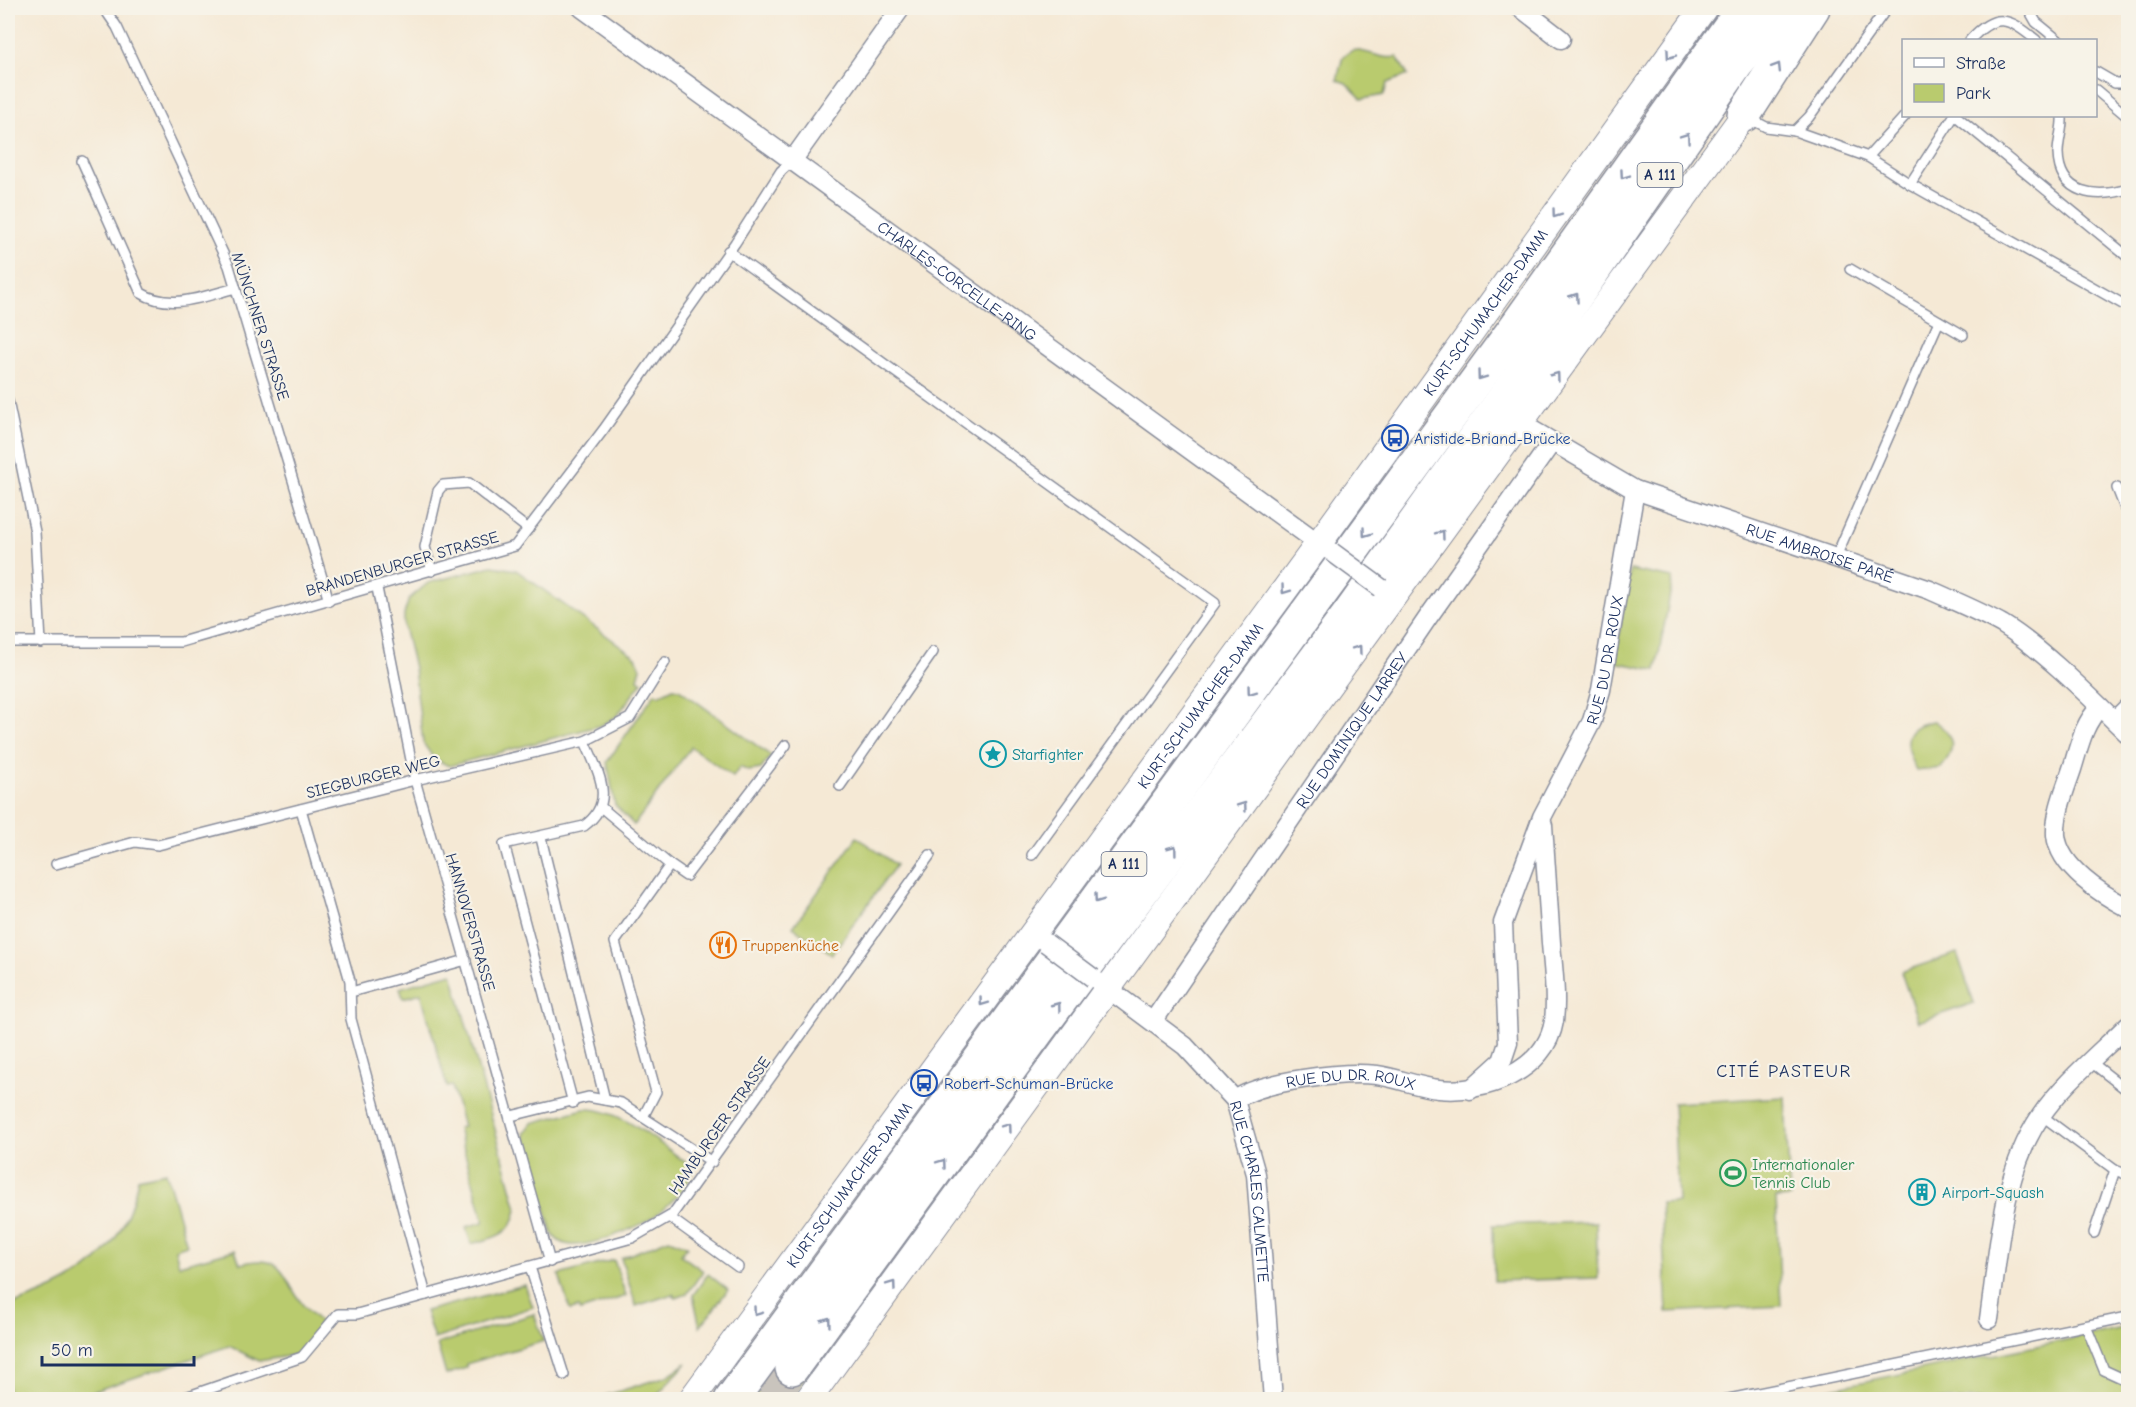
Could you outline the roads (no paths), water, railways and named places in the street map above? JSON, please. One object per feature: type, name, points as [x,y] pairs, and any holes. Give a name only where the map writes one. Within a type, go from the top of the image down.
[{"type":"highway","name":"A 111","points":[[731,1400],[1515,328],[1743,8]]},
{"type":"highway","name":"A 111","points":[[792,1368],[1046,1020],[1350,613],[1535,355],[1736,65],[1783,8]]},
{"type":"highway","points":[[1744,115],[1813,8]]},
{"type":"main road","name":"KURT-SCHUMACHER-DAMM","points":[[691,1400],[1039,938],[1326,548],[1704,8]]},
{"type":"main road","points":[[808,1400],[1101,983],[1388,593],[1522,424],[1744,115]]},
{"type":"street","name":"CHARLES-CORCELLE-RING","points":[[582,8],[1326,548]]},
{"type":"street","points":[[792,161],[902,8]]},
{"type":"street","points":[[1521,8],[1561,39]]},
{"type":"street","name":"RUE AMBROISE PARÉ","points":[[1522,424],[1635,490],[1930,590],[2004,625],[2128,734]]},
{"type":"street","name":"RUE DOMINIQUE LARREY","points":[[1154,1020],[1429,616],[1552,442]]},
{"type":"street","name":"RUE DU DR. ROUX","points":[[1470,1090],[1502,1061],[1508,1043],[1503,923],[1542,818],[1592,721],[1601,690],[1635,490]]},
{"type":"street","points":[[1326,548],[1388,593]]},
{"type":"street","points":[[2106,713],[2088,720],[2059,808],[2056,837],[2066,859],[2084,877],[2112,899],[2128,908]]},
{"type":"street","name":"RUE DU DR. ROUX","points":[[1235,1100],[1246,1092],[1272,1085],[1328,1077],[1376,1075],[1438,1089],[1470,1090],[1509,1076],[1538,1057],[1554,1022],[1554,982],[1542,818]]},
{"type":"street","points":[[1039,938],[1101,983]]},
{"type":"street","name":"RUE CHARLES CALMETTE","points":[[1101,983],[1154,1020],[1185,1046],[1235,1100],[1256,1174],[1273,1400]]},
{"type":"street","points":[[1989,1319],[2009,1191],[2026,1138],[2041,1115],[2128,1025]]},
{"type":"lane","name":"MÜNCHNER STRASSE","points":[[104,8],[117,27],[229,266],[329,601]]},
{"type":"lane","points":[[1795,131],[1809,117],[1887,8]]},
{"type":"lane","points":[[2028,8],[2036,22],[2057,39]]},
{"type":"lane","points":[[1971,39],[1984,24],[1998,21],[2014,22],[2035,39]]},
{"type":"lane","points":[[2097,73],[2115,83],[2128,84]]},
{"type":"lane","points":[[2097,91],[2128,117]]},
{"type":"lane","points":[[1744,115],[1766,127],[1795,131],[1868,158],[2128,307]]},
{"type":"lane","points":[[1868,158],[1904,117]]},
{"type":"lane","points":[[1910,184],[1954,117]]},
{"type":"lane","points":[[1956,117],[2128,257]]},
{"type":"lane","points":[[2062,117],[2058,156],[2061,172],[2074,187],[2092,195],[2128,189]]},
{"type":"lane","points":[[82,161],[141,293],[155,301],[182,302],[236,288]]},
{"type":"lane","name":"BRANDENBURGER STRASSE","points":[[8,642],[181,642],[377,588],[515,546],[604,429],[729,252],[781,171],[792,161]]},
{"type":"lane","points":[[729,252],[1215,603],[1032,855]]},
{"type":"lane","points":[[1850,269],[1964,335]]},
{"type":"lane","points":[[1835,559],[1939,321]]},
{"type":"lane","points":[[8,401],[35,532],[41,643]]},
{"type":"lane","points":[[432,571],[425,547],[438,491],[443,485],[469,483],[528,529]]},
{"type":"lane","points":[[2116,488],[2128,516]]},
{"type":"lane","name":"HANNOVERSTRASSE","points":[[377,588],[415,780],[511,1116],[550,1262]]},
{"type":"lane","points":[[840,786],[933,652]]},
{"type":"lane","name":"SIEGBURGER WEG","points":[[57,864],[135,842],[158,845],[415,780],[585,741],[630,718],[665,662]]},
{"type":"lane","points":[[2106,713],[2128,701]]},
{"type":"lane","points":[[573,1103],[504,844],[541,838],[584,826],[602,808],[603,796],[585,741]]},
{"type":"lane","points":[[602,808],[686,876],[786,745]]},
{"type":"lane","points":[[301,809],[351,981],[351,1019],[426,1295]]},
{"type":"lane","points":[[541,838],[605,1100]]},
{"type":"lane","name":"HAMBURGER STRASSE","points":[[177,1400],[302,1357],[338,1314],[357,1314],[632,1238],[669,1217],[686,1198],[930,855]]},
{"type":"lane","points":[[643,1117],[656,1092],[615,942],[670,865]]},
{"type":"lane","points":[[351,993],[466,960]]},
{"type":"lane","points":[[2091,1062],[2128,1091]]},
{"type":"lane","points":[[511,1116],[573,1103],[588,1097],[621,1103],[711,1162]]},
{"type":"lane","points":[[2041,1115],[2115,1170],[2128,1175]]},
{"type":"lane","points":[[2094,1233],[2115,1170]]},
{"type":"lane","points":[[669,1217],[738,1267]]},
{"type":"lane","points":[[530,1267],[564,1375]]},
{"type":"lane","points":[[1724,1400],[2128,1317]]},
{"type":"lane","points":[[2086,1326],[2104,1370],[2128,1381]]},
{"type":"tunnel","points":[[771,1400],[792,1368]]},
{"type":"place","name":"Aristide-Briand-Brücke","points":[[1395,438]]},
{"type":"place","name":"Starfighter","points":[[993,754]]},
{"type":"place","name":"Truppenküche","points":[[723,945]]},
{"type":"place","name":"Robert-Schuman-Brücke","points":[[924,1083]]},
{"type":"place","name":"Internationaler Tennis Club","points":[[1733,1173]]},
{"type":"place","name":"Airport-Squash","points":[[1922,1192]]},
{"type":"district","name":"CITÉ PASTEUR","points":[[1784,1071]]}]
